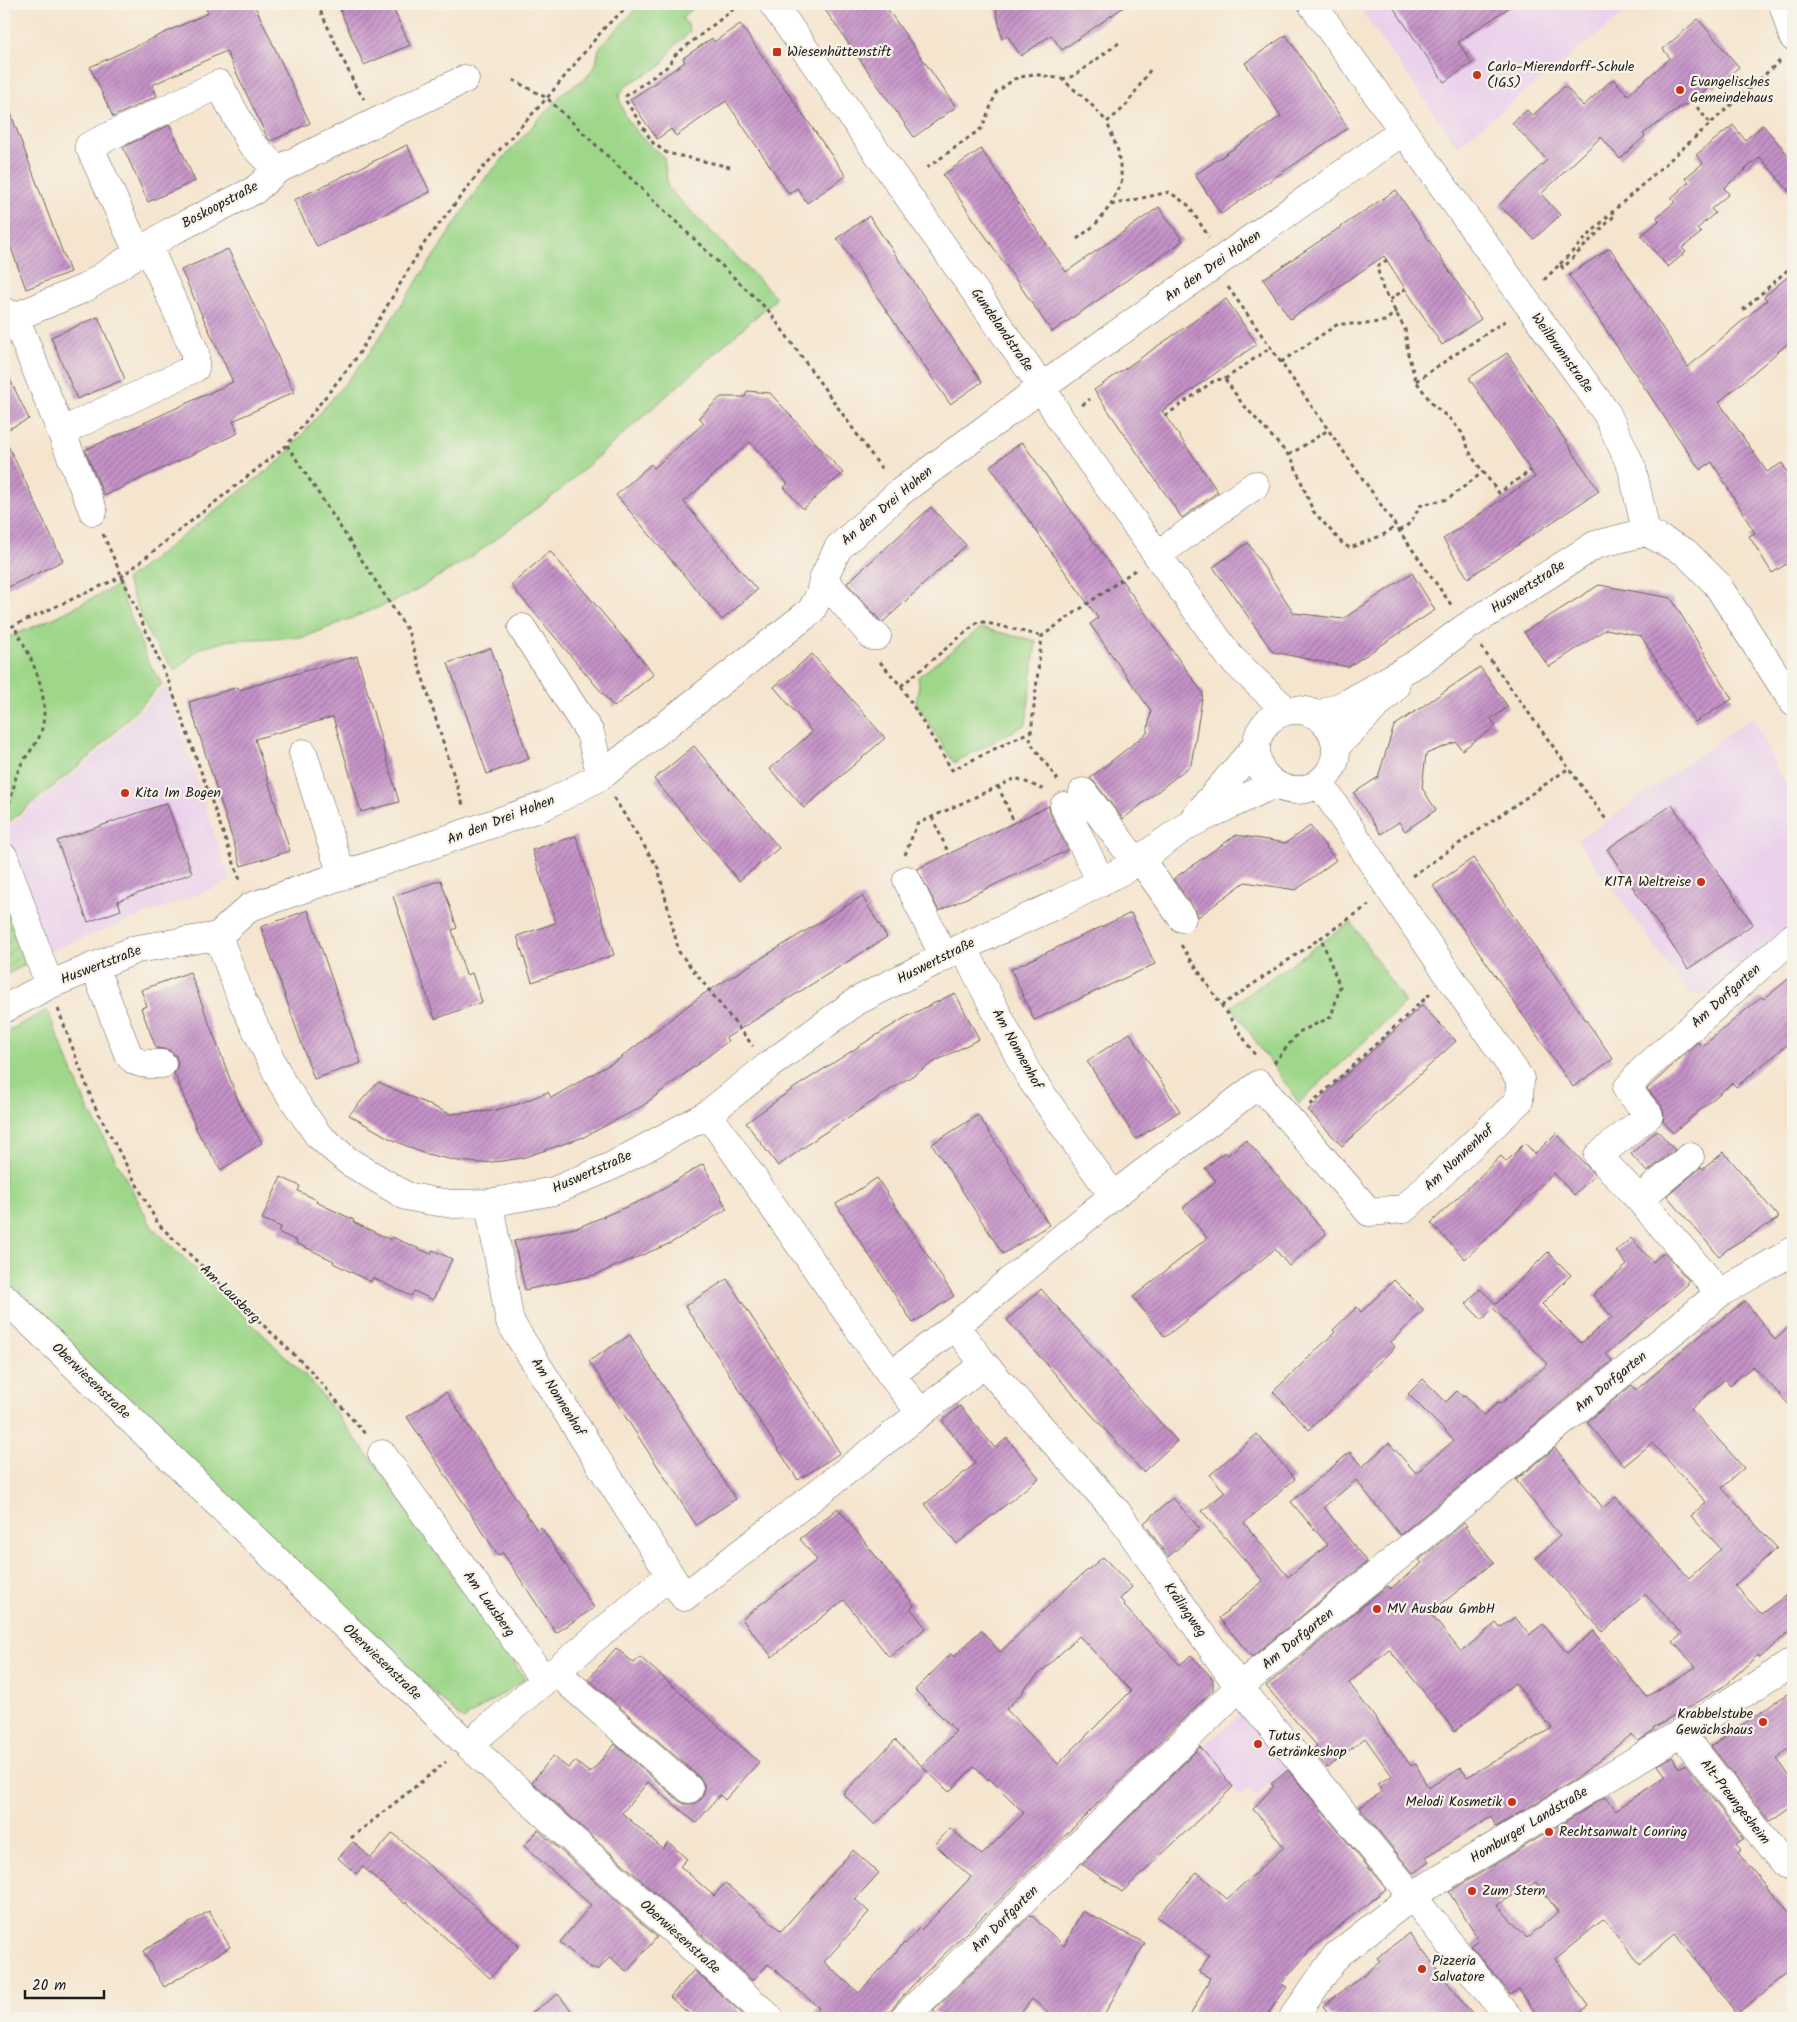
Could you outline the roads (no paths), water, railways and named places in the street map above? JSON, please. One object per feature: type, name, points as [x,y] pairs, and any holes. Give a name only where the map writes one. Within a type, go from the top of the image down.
[{"type":"street","name":"Gundelandstraße","points":[[773,4],[1042,387],[1146,562],[1230,657],[1288,711]]},
{"type":"street","name":"Weilbrunnstraße","points":[[1312,4],[1607,414],[1632,468],[1646,532]]},
{"type":"street","points":[[1783,4],[1790,46]]},
{"type":"street","name":"Boskoopstraße","points":[[9,314],[85,288],[170,232],[254,190],[277,170],[465,79]]},
{"type":"street","points":[[61,432],[195,368],[195,352],[89,146],[219,84],[250,142],[277,170]]},
{"type":"street","name":"An den Drei Hohen","points":[[218,936],[250,907],[544,806],[601,776],[811,611],[820,594],[823,579],[838,548],[899,493],[1042,387],[1403,131]]},
{"type":"street","points":[[9,314],[61,432],[93,511]]},
{"type":"street","points":[[1146,562],[1255,485]]},
{"type":"street","points":[[1646,532],[1685,552],[1716,583],[1793,702]]},
{"type":"street","name":"Huswertstraße","points":[[1317,716],[1348,703],[1419,662],[1466,626],[1595,545],[1646,532]]},
{"type":"street","points":[[823,579],[872,636],[877,647]]},
{"type":"street","points":[[522,628],[590,733],[601,776]]},
{"type":"street","name":"Gundelandstraße","points":[[1230,657],[1259,738]]},
{"type":"street","name":"Huswertstraße","points":[[1336,746],[1419,662]]},
{"type":"street","points":[[1298,710],[1317,716],[1330,729],[1336,746],[1334,763],[1327,776],[1320,783],[1309,788],[1297,790],[1285,789],[1274,784],[1260,769],[1256,758],[1259,738],[1278,714],[1298,710]]},
{"type":"street","name":"Huswertstraße","points":[[1188,825],[1259,738]]},
{"type":"street","points":[[303,754],[342,876]]},
{"type":"street","name":"Am Nonnenhof","points":[[905,870],[1029,1076],[1113,1196],[1262,1077],[1291,1122],[1369,1212],[1404,1209],[1520,1101],[1520,1079],[1320,783]]},
{"type":"street","name":"Huswertstraße","points":[[4,1009],[49,985],[136,949],[218,936],[242,1000],[282,1083],[318,1135],[348,1161],[406,1196],[454,1204],[489,1203],[554,1191],[612,1166],[708,1114],[768,1066],[857,1001],[954,952],[1101,882],[1138,860],[1188,825],[1274,784]]},
{"type":"street","points":[[1101,882],[1064,793],[1138,860],[1180,929]]},
{"type":"street","points":[[4,857],[49,985]]},
{"type":"street","name":"Am Dorfgarten","points":[[1720,1293],[1639,1199],[1598,1156],[1649,1115],[1627,1089],[1641,1072],[1793,937]]},
{"type":"street","points":[[94,966],[132,1060],[139,1063],[162,1064]]},
{"type":"street","points":[[708,1114],[892,1375],[921,1413]]},
{"type":"street","points":[[1639,1199],[1690,1157]]},
{"type":"street","points":[[892,1375],[1113,1196]]},
{"type":"street","name":"Am Nonnenhof","points":[[489,1203],[510,1322],[684,1597],[984,1364]]},
{"type":"street","name":"Am Dorfgarten","points":[[904,2018],[1239,1687],[1720,1293],[1793,1251]]},
{"type":"street","name":"Oberwiesenstraße","points":[[4,1297],[468,1745],[770,2018]]},
{"type":"street","name":"Krälingweg","points":[[954,1326],[984,1364],[1116,1512],[1239,1687],[1412,1896],[1509,2018]]},
{"type":"street","name":"Am Lausberg","points":[[382,1454],[550,1676]]},
{"type":"street","points":[[468,1745],[670,1575]]},
{"type":"street","name":"Homburger Landstraße","points":[[1293,2018],[1336,1956],[1412,1896],[1793,1662]]},
{"type":"street","points":[[550,1676],[689,1789]]},
{"type":"street","name":"Alt-Preungesheim","points":[[1681,1732],[1782,1862],[1793,1865]]},
{"type":"place","name":"Wiesenhüttenstift","points":[[777,52]]},
{"type":"place","name":"Carlo-Mierendorff-Schule (IGS)","points":[[1477,75]]},
{"type":"place","name":"Evangelisches Gemeindehaus","points":[[1680,90]]},
{"type":"place","name":"Kita Im Bogen","points":[[125,793]]},
{"type":"place","name":"KITA Weltreise","points":[[1701,882]]},
{"type":"place","name":"MV Ausbau GmbH","points":[[1377,1609]]},
{"type":"place","name":"Krabbelstube Gewächshaus","points":[[1763,1722]]},
{"type":"place","name":"Tutus Getränkeshop","points":[[1258,1744]]},
{"type":"place","name":"Melodi Kosmetik","points":[[1512,1802]]},
{"type":"place","name":"Rechtsanwalt Conring","points":[[1549,1832]]},
{"type":"place","name":"Zum Stern","points":[[1472,1891]]},
{"type":"place","name":"Pizzeria Salvatore","points":[[1422,1969]]}]
